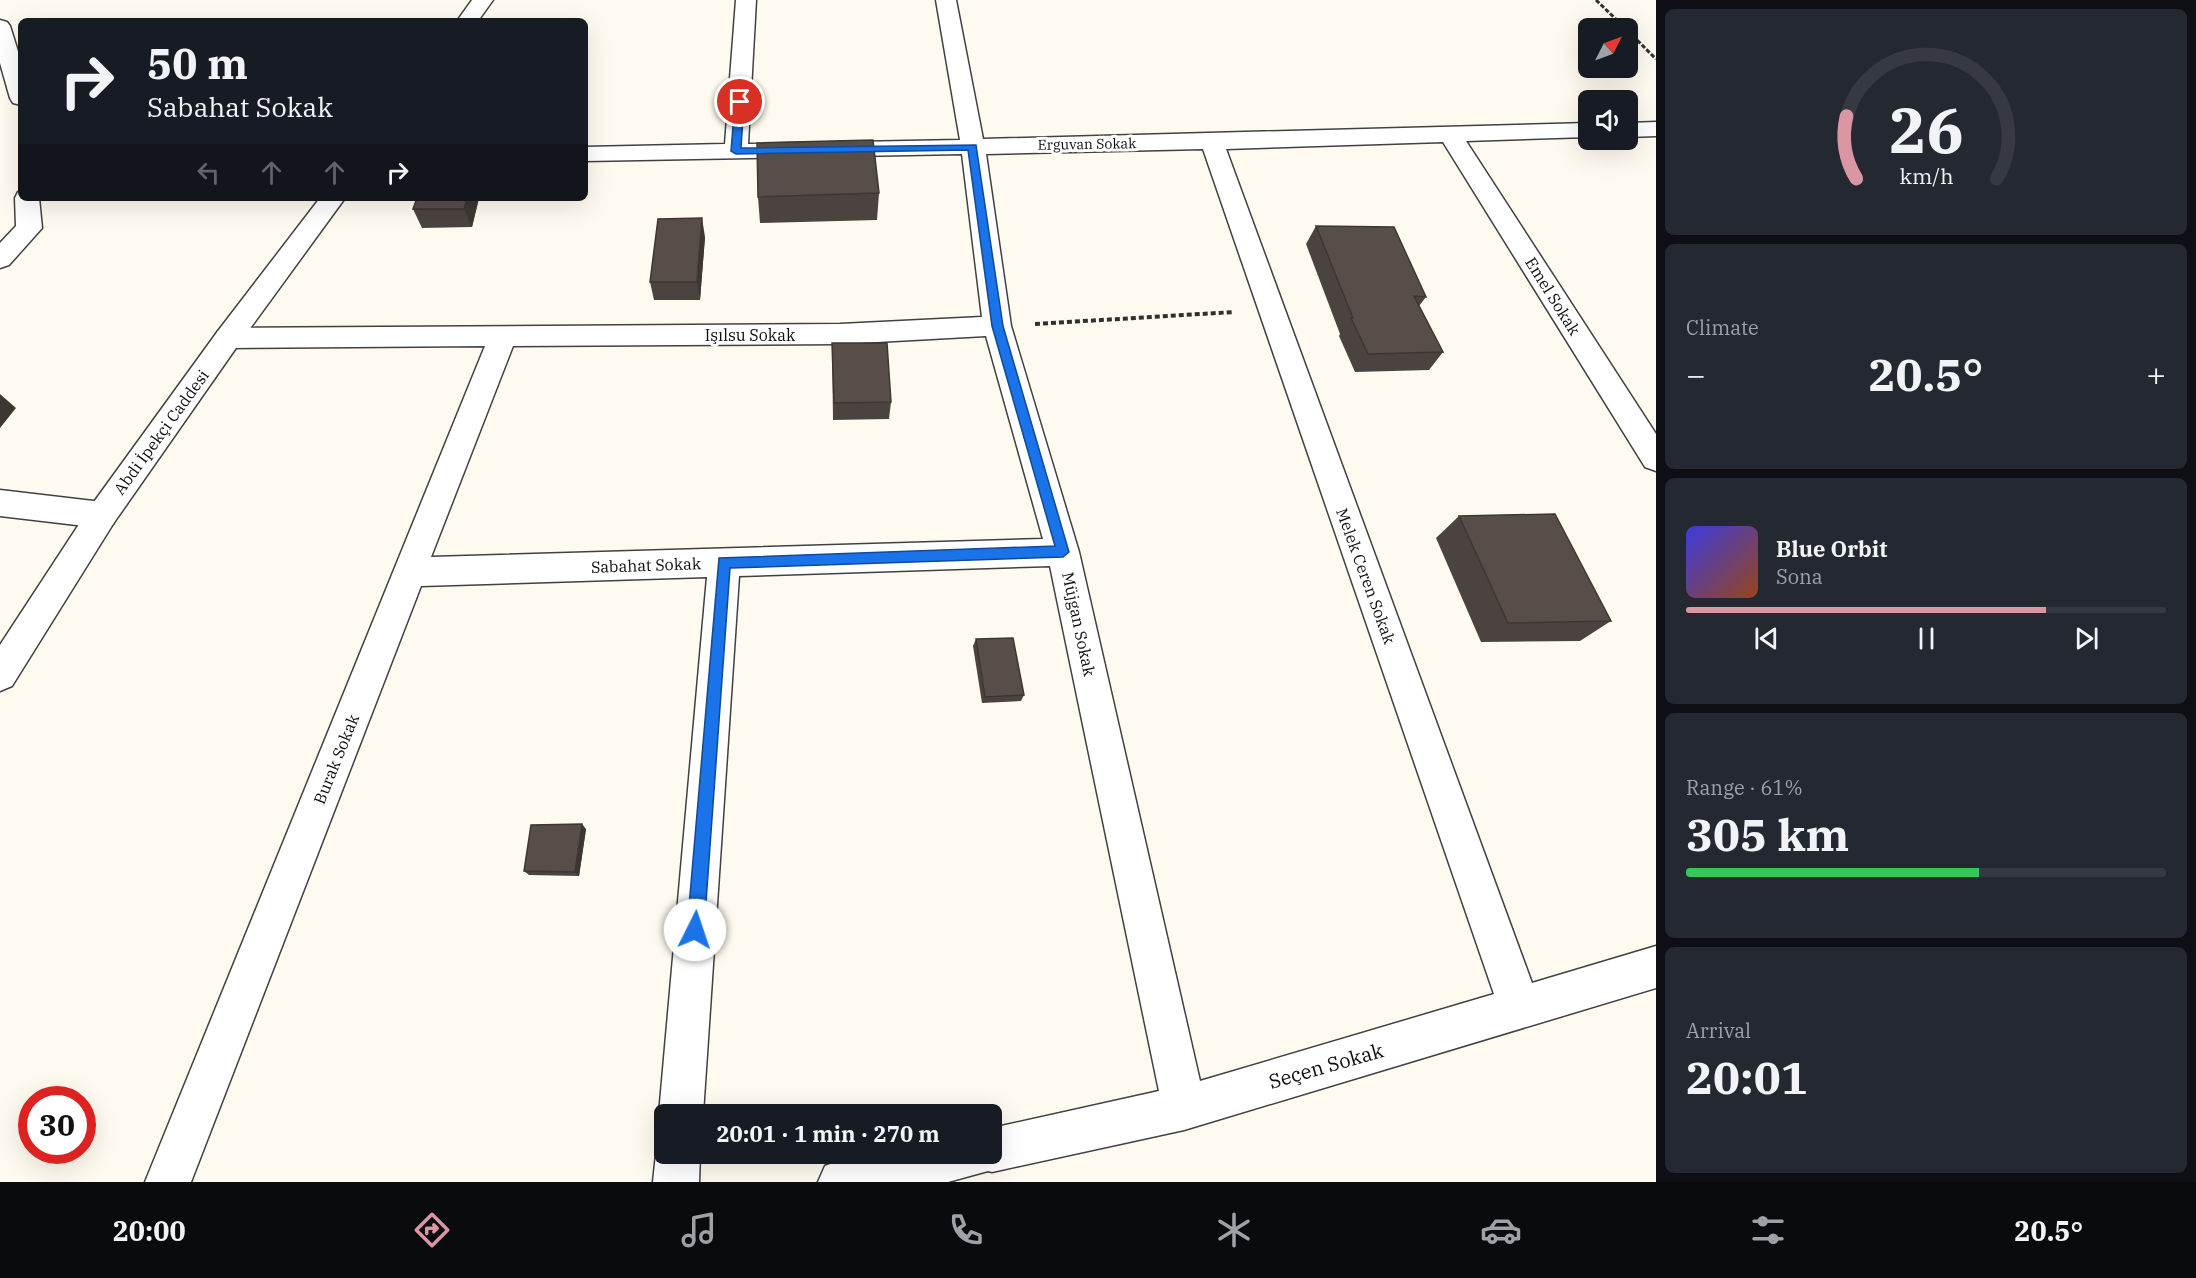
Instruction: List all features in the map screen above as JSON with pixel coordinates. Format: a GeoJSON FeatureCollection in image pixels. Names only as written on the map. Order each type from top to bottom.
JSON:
{"type":"FeatureCollection","features":[{"type":"Feature","properties":{"kind":"street"},"geometry":{"type":"LineString","coordinates":[[469,18],[483,0]]}},
{"type":"Feature","properties":{"kind":"street"},"geometry":{"type":"LineString","coordinates":[[736,151],[746,0]]}},
{"type":"Feature","properties":{"kind":"street","name":"Müjgan Sokak"},"geometry":{"type":"LineString","coordinates":[[946,0],[973,147],[997,326],[1063,552],[1184,1108]]}},
{"type":"Feature","properties":{"kind":"street"},"geometry":{"type":"LineString","coordinates":[[0,26],[18,83]]}},
{"type":"Feature","properties":{"kind":"street"},"geometry":{"type":"LineString","coordinates":[[0,98],[18,94]]}},
{"type":"Feature","properties":{"kind":"street"},"geometry":{"type":"LineString","coordinates":[[1638,130],[1656,129]]}},
{"type":"Feature","properties":{"kind":"street","name":"Erguvan Sokak"},"geometry":{"type":"LineString","coordinates":[[588,154],[1212,142],[1578,130]]}},
{"type":"Feature","properties":{"kind":"street","name":"Emel Sokak"},"geometry":{"type":"LineString","coordinates":[[1450,134],[1656,459]]}},
{"type":"Feature","properties":{"kind":"street","name":"Melek Ceren Sokak"},"geometry":{"type":"LineString","coordinates":[[1212,142],[1520,1009]]}},
{"type":"Feature","properties":{"kind":"street"},"geometry":{"type":"LineString","coordinates":[[0,259],[29,228],[27,201]]}},
{"type":"Feature","properties":{"kind":"street","name":"Abdi İpekçi Caddesi"},"geometry":{"type":"LineString","coordinates":[[0,675],[102,515],[228,338],[331,201]]}},
{"type":"Feature","properties":{"kind":"street"},"geometry":{"type":"LineString","coordinates":[[0,236],[29,228]]}},
{"type":"Feature","properties":{"kind":"street","name":"Işılsu Sokak"},"geometry":{"type":"LineString","coordinates":[[228,338],[840,334],[997,326]]}},
{"type":"Feature","properties":{"kind":"street","name":"Burak Sokak"},"geometry":{"type":"LineString","coordinates":[[168,1182],[503,336]]}},
{"type":"Feature","properties":{"kind":"street"},"geometry":{"type":"LineString","coordinates":[[0,503],[102,515]]}},
{"type":"Feature","properties":{"kind":"street","name":"Sabahat Sokak"},"geometry":{"type":"LineString","coordinates":[[410,572],[1063,552]]}},
{"type":"Feature","properties":{"kind":"street"},"geometry":{"type":"LineString","coordinates":[[682,1104],[724,562]]}},
{"type":"Feature","properties":{"kind":"street","name":"Seçen Sokak"},"geometry":{"type":"LineString","coordinates":[[1002,1148],[1184,1108],[1656,967]]}},
{"type":"Feature","properties":{"kind":"street"},"geometry":{"type":"LineString","coordinates":[[676,1182],[677,1164]]}},
{"type":"Feature","properties":{"kind":"street"},"geometry":{"type":"LineString","coordinates":[[841,1182],[926,1164]]}},
{"type":"Feature","properties":{"kind":"path"},"geometry":{"type":"LineString","coordinates":[[1596,0],[1614,18]]}},
{"type":"Feature","properties":{"kind":"path"},"geometry":{"type":"LineString","coordinates":[[1638,42],[1656,59]]}},
{"type":"Feature","properties":{"kind":"path"},"geometry":{"type":"LineString","coordinates":[[997,326],[1271,310]]}},
{"type":"Feature","properties":{"kind":"building"},"geometry":{"type":"Polygon","coordinates":[[[873,140],[879,193],[758,197],[757,143],[873,140]]]}},
{"type":"Feature","properties":{"kind":"building"},"geometry":{"type":"Polygon","coordinates":[[[416,201],[466,201],[464,209],[413,209],[416,201]]]}},
{"type":"Feature","properties":{"kind":"building"},"geometry":{"type":"Polygon","coordinates":[[[702,218],[697,282],[650,282],[658,219],[702,218]]]}},
{"type":"Feature","properties":{"kind":"building"},"geometry":{"type":"Polygon","coordinates":[[[1316,226],[1394,227],[1426,297],[1414,296],[1443,352],[1368,354],[1351,318],[1353,318],[1316,226]]]}},
{"type":"Feature","properties":{"kind":"building"},"geometry":{"type":"Polygon","coordinates":[[[832,343],[887,343],[891,402],[834,403],[832,343]]]}},
{"type":"Feature","properties":{"kind":"building"},"geometry":{"type":"Polygon","coordinates":[[[1555,514],[1611,621],[1508,623],[1459,516],[1555,514]]]}},
{"type":"Feature","properties":{"kind":"building"},"geometry":{"type":"Polygon","coordinates":[[[1013,638],[1024,695],[985,697],[976,639],[1013,638]]]}},
{"type":"Feature","properties":{"kind":"building"},"geometry":{"type":"Polygon","coordinates":[[[582,824],[575,872],[524,871],[531,825],[582,824]]]}},
{"type":"Feature","properties":{"kind":"route"},"geometry":{"type":"LineString","coordinates":[[695,930],[724,562],[1063,552],[997,326],[973,147],[736,151],[740,102]]}}]}
